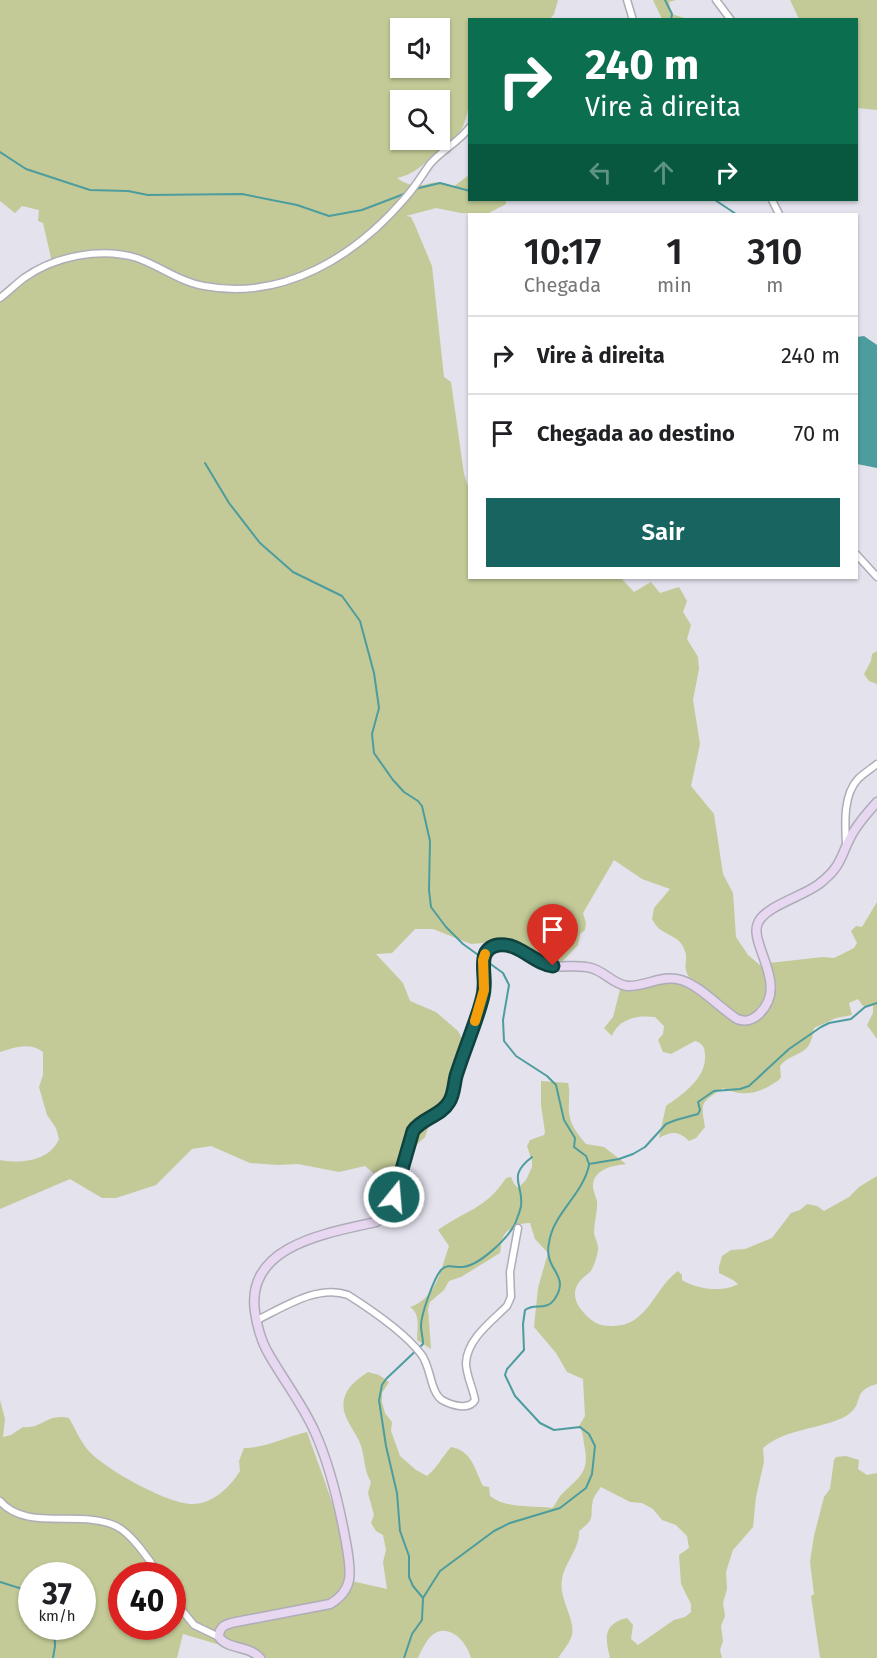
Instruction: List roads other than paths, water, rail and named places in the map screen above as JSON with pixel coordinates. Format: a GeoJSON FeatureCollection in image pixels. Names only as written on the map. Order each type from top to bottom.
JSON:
{"type":"FeatureCollection","features":[{"type":"Feature","properties":{"kind":"street"},"geometry":{"type":"LineString","coordinates":[[627,0],[632,18]]}},
{"type":"Feature","properties":{"kind":"street"},"geometry":{"type":"LineString","coordinates":[[717,0],[730,18]]}},
{"type":"Feature","properties":{"kind":"street"},"geometry":{"type":"LineString","coordinates":[[0,298],[24,278],[42,268],[57,262],[103,252],[138,259],[203,286],[237,289],[267,288],[305,276],[338,258],[386,219],[436,157],[468,129]]}},
{"type":"Feature","properties":{"kind":"street"},"geometry":{"type":"LineString","coordinates":[[858,556],[877,577]]}},
{"type":"Feature","properties":{"kind":"street"},"geometry":{"type":"LineString","coordinates":[[846,850],[844,823],[850,790],[856,781],[877,764]]}},
{"type":"Feature","properties":{"kind":"street"},"geometry":{"type":"LineString","coordinates":[[219,1637],[221,1628],[225,1624],[330,1604],[346,1591],[350,1571],[342,1514],[317,1438],[301,1406],[267,1351],[254,1303],[256,1285],[261,1273],[289,1248],[317,1236],[376,1222],[383,1218],[394,1197],[413,1131],[449,1103],[483,997],[485,953],[490,948],[499,945],[509,946],[547,966],[594,968],[615,982],[626,986],[671,978],[680,980],[690,983],[737,1019],[746,1021],[760,1013],[765,1006],[770,987],[768,970],[756,931],[758,922],[773,909],[819,885],[836,869],[853,833],[877,802]]}},
{"type":"Feature","properties":{"kind":"street"},"geometry":{"type":"LineString","coordinates":[[257,1320],[315,1294],[339,1292],[348,1295],[415,1346],[427,1362],[434,1388],[439,1397],[454,1404],[469,1406],[475,1400],[466,1364],[468,1354],[484,1328],[510,1301],[510,1272],[518,1228]]}},
{"type":"Feature","properties":{"kind":"street"},"geometry":{"type":"LineString","coordinates":[[0,1502],[19,1515],[105,1521],[118,1527],[150,1562]]}},
{"type":"Feature","properties":{"kind":"street"},"geometry":{"type":"LineString","coordinates":[[186,1615],[194,1625],[219,1637],[224,1643],[248,1649],[260,1658]]}},
{"type":"Feature","properties":{"kind":"water"},"geometry":{"type":"Polygon","coordinates":[[[864,336],[877,345],[877,468],[858,464],[858,337],[864,336]]]}},
{"type":"Feature","properties":{"kind":"waterway"},"geometry":{"type":"LineString","coordinates":[[665,0],[672,14],[671,18]]}},
{"type":"Feature","properties":{"kind":"waterway"},"geometry":{"type":"LineString","coordinates":[[0,152],[26,169],[90,190],[128,191],[148,195],[242,194],[297,205],[329,216],[362,210],[404,194]]}},
{"type":"Feature","properties":{"kind":"waterway"},"geometry":{"type":"LineString","coordinates":[[415,189],[440,183],[468,190]]}},
{"type":"Feature","properties":{"kind":"waterway"},"geometry":{"type":"LineString","coordinates":[[716,201],[734,213]]}},
{"type":"Feature","properties":{"kind":"waterway"},"geometry":{"type":"LineString","coordinates":[[205,463],[229,503],[260,543],[293,572],[342,596],[360,621],[374,673],[379,708],[372,734],[374,753],[393,780],[422,806],[430,841],[431,907],[446,927],[463,944],[481,957]]}},
{"type":"Feature","properties":{"kind":"waterway"},"geometry":{"type":"LineString","coordinates":[[485,960],[503,973],[509,985],[503,1020],[504,1041],[516,1056],[547,1076],[556,1085],[564,1120],[575,1138],[574,1147],[586,1156],[589,1164]]}},
{"type":"Feature","properties":{"kind":"waterway"},"geometry":{"type":"LineString","coordinates":[[589,1164],[633,1154],[645,1147],[666,1124],[698,1114],[700,1110],[698,1102],[714,1091],[749,1086],[789,1049],[821,1027],[829,1023],[851,1019],[865,1007],[877,1003]]}},
{"type":"Feature","properties":{"kind":"waterway"},"geometry":{"type":"LineString","coordinates":[[423,1598],[409,1577],[409,1556],[400,1531],[397,1493],[386,1446],[379,1400],[382,1385],[423,1344],[421,1326],[423,1313],[441,1270],[449,1266],[463,1267],[477,1262],[500,1244],[515,1224],[521,1206],[518,1175],[524,1164],[532,1157]]}},
{"type":"Feature","properties":{"kind":"waterway"},"geometry":{"type":"LineString","coordinates":[[404,1658],[412,1634],[422,1620],[423,1598],[440,1571],[494,1531],[510,1523],[560,1508],[586,1488],[592,1474],[595,1446],[589,1434],[580,1427],[554,1430],[540,1423],[515,1396],[505,1375],[507,1369],[524,1350],[525,1310],[551,1303],[558,1293],[560,1281],[550,1262],[549,1243],[556,1222],[581,1186],[589,1165]]}},
{"type":"Feature","properties":{"kind":"waterway"},"geometry":{"type":"LineString","coordinates":[[0,1582],[18,1588]]}},
{"type":"Feature","properties":{"kind":"waterway"},"geometry":{"type":"LineString","coordinates":[[53,1658],[55,1640]]}}]}
